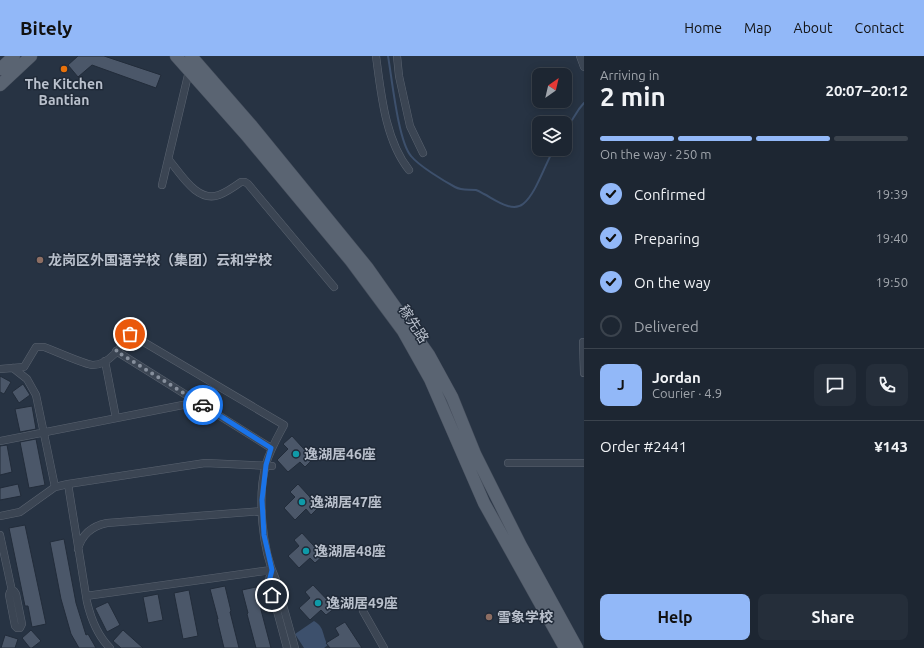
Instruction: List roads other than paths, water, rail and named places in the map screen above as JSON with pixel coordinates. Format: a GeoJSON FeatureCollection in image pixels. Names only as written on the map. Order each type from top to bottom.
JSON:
{"type":"FeatureCollection","features":[{"type":"Feature","properties":{"kind":"main road"},"geometry":{"type":"LineString","coordinates":[[0,70],[14,56]]}},
{"type":"Feature","properties":{"kind":"main road"},"geometry":{"type":"LineString","coordinates":[[0,84],[31,56]]}},
{"type":"Feature","properties":{"kind":"main road","name":"稼先路"},"geometry":{"type":"LineString","coordinates":[[176,56],[247,136],[351,262],[403,331],[430,379],[484,503],[567,644]]}},
{"type":"Feature","properties":{"kind":"main road","name":"稼先路"},"geometry":{"type":"LineString","coordinates":[[191,56],[252,126],[367,267],[429,355],[452,397],[475,454],[520,544],[567,644]]}},
{"type":"Feature","properties":{"kind":"main road"},"geometry":{"type":"LineString","coordinates":[[567,644],[583,648]]}},
{"type":"Feature","properties":{"kind":"street"},"geometry":{"type":"LineString","coordinates":[[376,56],[382,100],[392,139],[401,160],[409,170]]}},
{"type":"Feature","properties":{"kind":"street"},"geometry":{"type":"LineString","coordinates":[[397,56],[399,76],[410,126],[423,153]]}},
{"type":"Feature","properties":{"kind":"street"},"geometry":{"type":"LineString","coordinates":[[580,56],[584,67]]}},
{"type":"Feature","properties":{"kind":"street"},"geometry":{"type":"LineString","coordinates":[[162,185],[189,71]]}},
{"type":"Feature","properties":{"kind":"street"},"geometry":{"type":"LineString","coordinates":[[169,160],[195,191],[205,195],[218,195],[241,182],[245,182],[334,287]]}},
{"type":"Feature","properties":{"kind":"street"},"geometry":{"type":"LineString","coordinates":[[0,369],[24,367],[36,347],[44,347],[92,365],[101,364],[122,346],[130,334],[284,425],[271,448],[269,466],[263,488],[262,512],[264,535],[272,570],[295,648]]}},
{"type":"Feature","properties":{"kind":"street"},"geometry":{"type":"LineString","coordinates":[[584,342],[584,373]]}},
{"type":"Feature","properties":{"kind":"street"},"geometry":{"type":"LineString","coordinates":[[116,351],[271,448]]}},
{"type":"Feature","properties":{"kind":"street"},"geometry":{"type":"LineString","coordinates":[[105,361],[116,418]]}},
{"type":"Feature","properties":{"kind":"street"},"geometry":{"type":"LineString","coordinates":[[13,368],[27,379],[34,389],[55,487]]}},
{"type":"Feature","properties":{"kind":"street"},"geometry":{"type":"LineString","coordinates":[[0,441],[198,402]]}},
{"type":"Feature","properties":{"kind":"street"},"geometry":{"type":"LineString","coordinates":[[0,516],[20,512],[55,487],[68,484],[205,463],[269,466]]}},
{"type":"Feature","properties":{"kind":"street"},"geometry":{"type":"LineString","coordinates":[[508,463],[584,463]]}},
{"type":"Feature","properties":{"kind":"street"},"geometry":{"type":"LineString","coordinates":[[68,484],[86,596],[91,617],[97,632],[110,648]]}},
{"type":"Feature","properties":{"kind":"street"},"geometry":{"type":"LineString","coordinates":[[78,549],[88,531],[100,524],[262,512]]}},
{"type":"Feature","properties":{"kind":"street"},"geometry":{"type":"LineString","coordinates":[[0,535],[12,591]]}},
{"type":"Feature","properties":{"kind":"street"},"geometry":{"type":"LineString","coordinates":[[86,596],[272,570]]}},
{"type":"Feature","properties":{"kind":"street"},"geometry":{"type":"LineString","coordinates":[[272,570],[269,582],[287,648]]}},
{"type":"Feature","properties":{"kind":"street"},"geometry":{"type":"LineString","coordinates":[[363,611],[384,648]]}},
{"type":"Feature","properties":{"kind":"water"},"geometry":{"type":"Polygon","coordinates":[[[314,621],[318,623],[322,629],[328,645],[324,648],[304,648],[295,634],[314,621]]]}},
{"type":"Feature","properties":{"kind":"waterway"},"geometry":{"type":"LineString","coordinates":[[388,56],[399,124],[406,148],[415,160],[432,173],[460,189],[477,190],[498,202],[514,207],[523,204],[528,199],[551,156]]}},
{"type":"Feature","properties":{"kind":"waterway"},"geometry":{"type":"LineString","coordinates":[[572,120],[584,103]]}},
{"type":"Feature","properties":{"kind":"place","name":"The Kitchen Bantian"},"geometry":{"type":"Point","coordinates":[64,69]}},
{"type":"Feature","properties":{"kind":"place","name":"龙岗区外国语学校（集团）云和学校"},"geometry":{"type":"Point","coordinates":[40,260]}},
{"type":"Feature","properties":{"kind":"place","name":"逸湖居46座"},"geometry":{"type":"Point","coordinates":[296,454]}},
{"type":"Feature","properties":{"kind":"place","name":"逸湖居47座"},"geometry":{"type":"Point","coordinates":[302,502]}},
{"type":"Feature","properties":{"kind":"place","name":"逸湖居48座"},"geometry":{"type":"Point","coordinates":[306,551]}},
{"type":"Feature","properties":{"kind":"place","name":"逸湖居49座"},"geometry":{"type":"Point","coordinates":[318,603]}},
{"type":"Feature","properties":{"kind":"place","name":"雪象学校"},"geometry":{"type":"Point","coordinates":[489,617]}}]}
